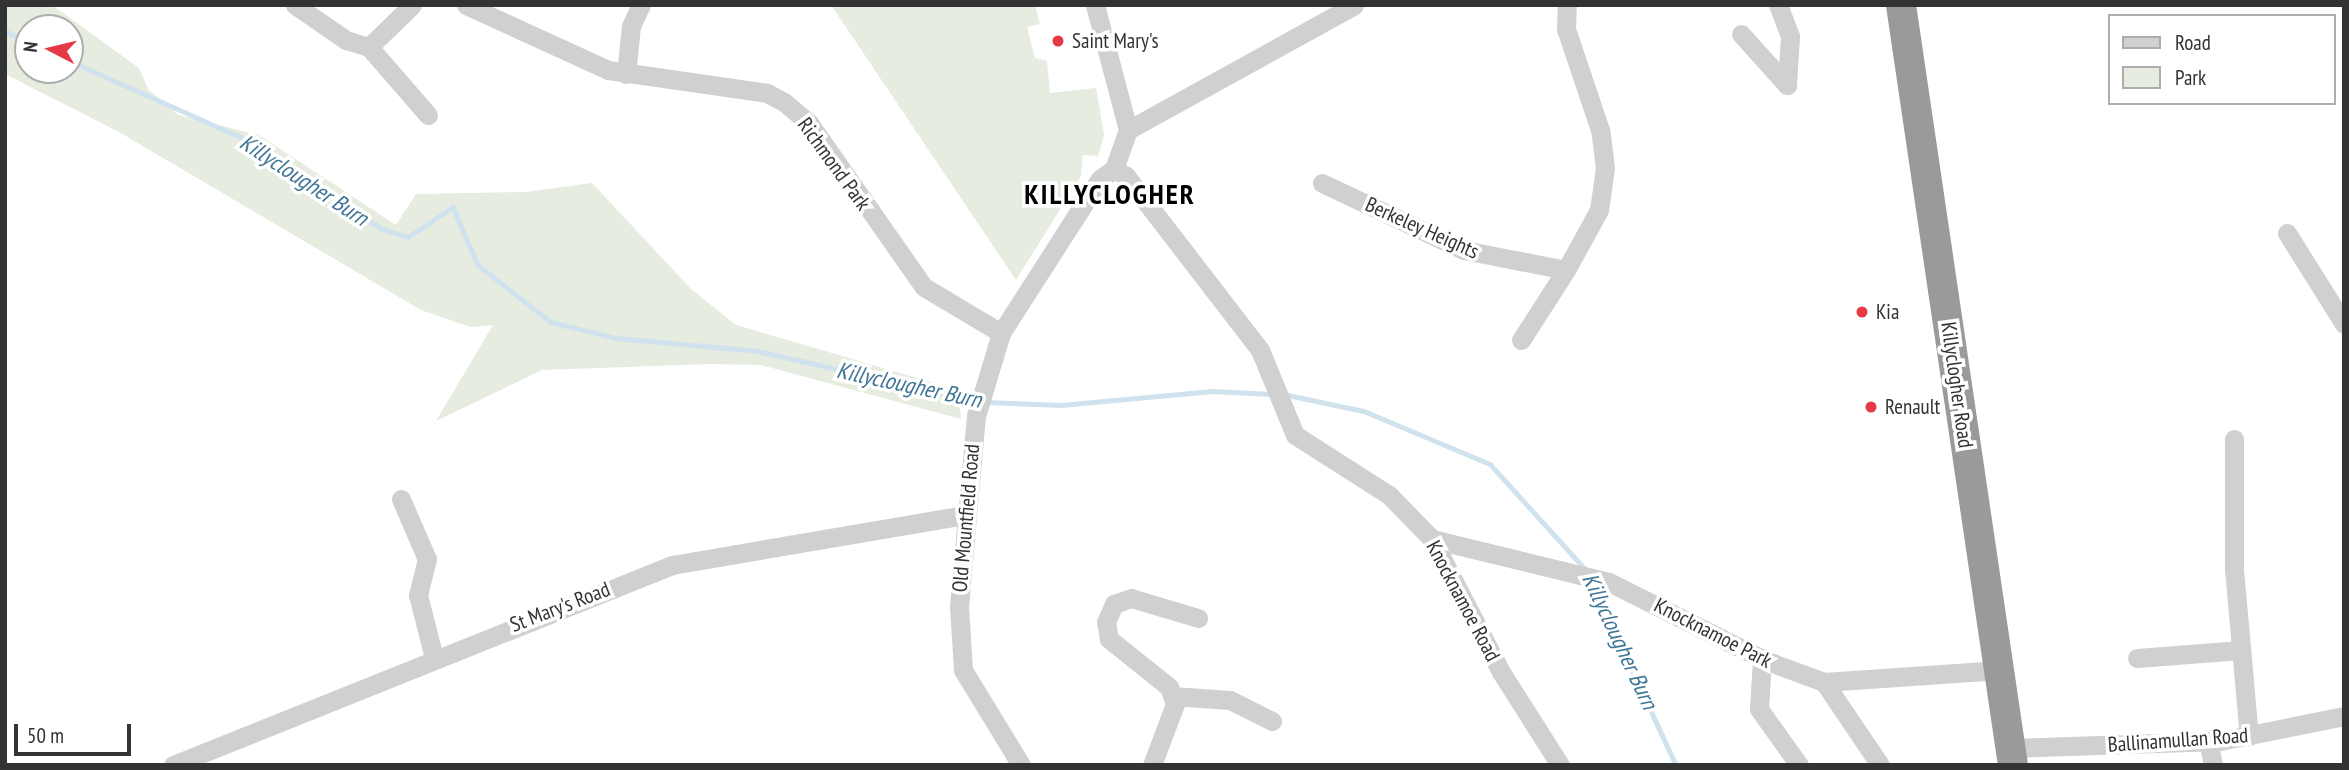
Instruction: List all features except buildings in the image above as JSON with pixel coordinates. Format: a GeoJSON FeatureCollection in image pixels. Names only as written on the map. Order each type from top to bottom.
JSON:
{"type":"FeatureCollection","features":[{"type":"Feature","properties":{"kind":"highway","name":"Killyclogher Road"},"geometry":{"type":"LineString","coordinates":[[1901,5],[2011,756]]}},
{"type":"Feature","properties":{"kind":"street"},"geometry":{"type":"LineString","coordinates":[[295,5],[346,40],[369,47],[428,115]]}},
{"type":"Feature","properties":{"kind":"street"},"geometry":{"type":"LineString","coordinates":[[369,47],[412,5]]}},
{"type":"Feature","properties":{"kind":"street","name":"Richmond Park"},"geometry":{"type":"LineString","coordinates":[[466,5],[586,62],[626,74],[767,93],[784,102],[809,123],[923,287],[1001,333]]}},
{"type":"Feature","properties":{"kind":"street"},"geometry":{"type":"LineString","coordinates":[[626,74],[631,26],[641,5]]}},
{"type":"Feature","properties":{"kind":"street"},"geometry":{"type":"LineString","coordinates":[[1095,5],[1128,130],[1114,170]]}},
{"type":"Feature","properties":{"kind":"street"},"geometry":{"type":"LineString","coordinates":[[1128,130],[1354,5]]}},
{"type":"Feature","properties":{"kind":"street"},"geometry":{"type":"LineString","coordinates":[[1521,340],[1566,270],[1599,211],[1605,169],[1600,130],[1566,29],[1567,5]]}},
{"type":"Feature","properties":{"kind":"street"},"geometry":{"type":"LineString","coordinates":[[1741,34],[1787,85],[1790,36],[1778,5]]}},
{"type":"Feature","properties":{"kind":"street","name":"Old Mountfield Road"},"geometry":{"type":"LineString","coordinates":[[1021,765],[963,670],[959,606],[980,390],[1001,333],[1100,179],[1114,170]]}},
{"type":"Feature","properties":{"kind":"street","name":"Knocknamoe Road"},"geometry":{"type":"LineString","coordinates":[[1114,170],[1126,176],[1260,350],[1276,380],[1280,402],[1295,435],[1389,495],[1432,539],[1501,672],[1560,765]]}},
{"type":"Feature","properties":{"kind":"street","name":"Berkeley Heights"},"geometry":{"type":"LineString","coordinates":[[1322,183],[1464,250],[1566,270]]}},
{"type":"Feature","properties":{"kind":"street"},"geometry":{"type":"LineString","coordinates":[[2287,233],[2344,324]]}},
{"type":"Feature","properties":{"kind":"street"},"geometry":{"type":"LineString","coordinates":[[2234,439],[2241,650],[2249,736]]}},
{"type":"Feature","properties":{"kind":"street"},"geometry":{"type":"LineString","coordinates":[[401,499],[427,559],[418,596],[433,658]]}},
{"type":"Feature","properties":{"kind":"street","name":"St Mary's Road"},"geometry":{"type":"LineString","coordinates":[[173,765],[433,658],[672,565],[966,515]]}},
{"type":"Feature","properties":{"kind":"street","name":"Knocknamoe Park"},"geometry":{"type":"LineString","coordinates":[[1432,539],[1601,580],[1762,659],[1824,682],[2000,670]]}},
{"type":"Feature","properties":{"kind":"street"},"geometry":{"type":"LineString","coordinates":[[1198,618],[1131,598],[1114,604],[1106,622],[1109,639],[1172,696],[1230,700],[1272,721]]}},
{"type":"Feature","properties":{"kind":"street"},"geometry":{"type":"LineString","coordinates":[[2137,659],[2241,650]]}},
{"type":"Feature","properties":{"kind":"street"},"geometry":{"type":"LineString","coordinates":[[1762,659],[1759,709],[1798,765]]}},
{"type":"Feature","properties":{"kind":"street"},"geometry":{"type":"LineString","coordinates":[[1824,682],[1880,765]]}},
{"type":"Feature","properties":{"kind":"street"},"geometry":{"type":"LineString","coordinates":[[1152,765],[1170,730],[1172,696]]}},
{"type":"Feature","properties":{"kind":"street","name":"Ballinamullan Road"},"geometry":{"type":"LineString","coordinates":[[2011,756],[2208,741],[2249,736],[2344,716]]}},
{"type":"Feature","properties":{"kind":"street"},"geometry":{"type":"LineString","coordinates":[[2208,741],[2213,765]]}},
{"type":"Feature","properties":{"kind":"green space"},"geometry":{"type":"Polygon","coordinates":[[[5,5],[52,5],[64,14],[14,14],[14,79],[5,74],[5,5]]]}},
{"type":"Feature","properties":{"kind":"green space"},"geometry":{"type":"Polygon","coordinates":[[[831,5],[1035,5],[1040,24],[1027,27],[1035,58],[1047,61],[1050,93],[1096,88],[1104,135],[1098,156],[1083,155],[1081,176],[1016,280],[831,5]]]}},
{"type":"Feature","properties":{"kind":"green space"},"geometry":{"type":"Polygon","coordinates":[[[84,28],[139,68],[148,89],[178,115],[259,135],[396,225],[416,194],[526,192],[592,183],[691,289],[736,325],[958,390],[961,419],[761,365],[711,364],[542,370],[436,421],[493,325],[470,327],[421,310],[119,132],[25,84],[84,84],[84,28]]]}},
{"type":"Feature","properties":{"kind":"waterway","name":"Killyclougher Burn"},"geometry":{"type":"LineString","coordinates":[[5,31],[14,35]]}},
{"type":"Feature","properties":{"kind":"waterway","name":"Killyclougher Burn"},"geometry":{"type":"LineString","coordinates":[[84,67],[254,143],[382,229],[408,237],[453,207],[478,265],[551,322],[616,338],[758,351],[974,400]]}},
{"type":"Feature","properties":{"kind":"waterway","name":"Killyclougher Burn"},"geometry":{"type":"LineString","coordinates":[[986,402],[1061,405],[1212,391],[1271,394]]}},
{"type":"Feature","properties":{"kind":"waterway","name":"Killyclougher Burn"},"geometry":{"type":"LineString","coordinates":[[1283,394],[1364,411],[1490,464],[1587,571]]}},
{"type":"Feature","properties":{"kind":"waterway","name":"Killyclougher Burn"},"geometry":{"type":"LineString","coordinates":[[1592,583],[1676,765]]}},
{"type":"Feature","properties":{"kind":"place","name":"Saint Mary's"},"geometry":{"type":"Point","coordinates":[1058,41]}},
{"type":"Feature","properties":{"kind":"place","name":"Kia"},"geometry":{"type":"Point","coordinates":[1862,312]}},
{"type":"Feature","properties":{"kind":"place","name":"Renault"},"geometry":{"type":"Point","coordinates":[1871,407]}},
{"type":"Feature","properties":{"kind":"district","name":"KILLYCLOGHER"},"geometry":{"type":"Point","coordinates":[1110,194]}}]}
